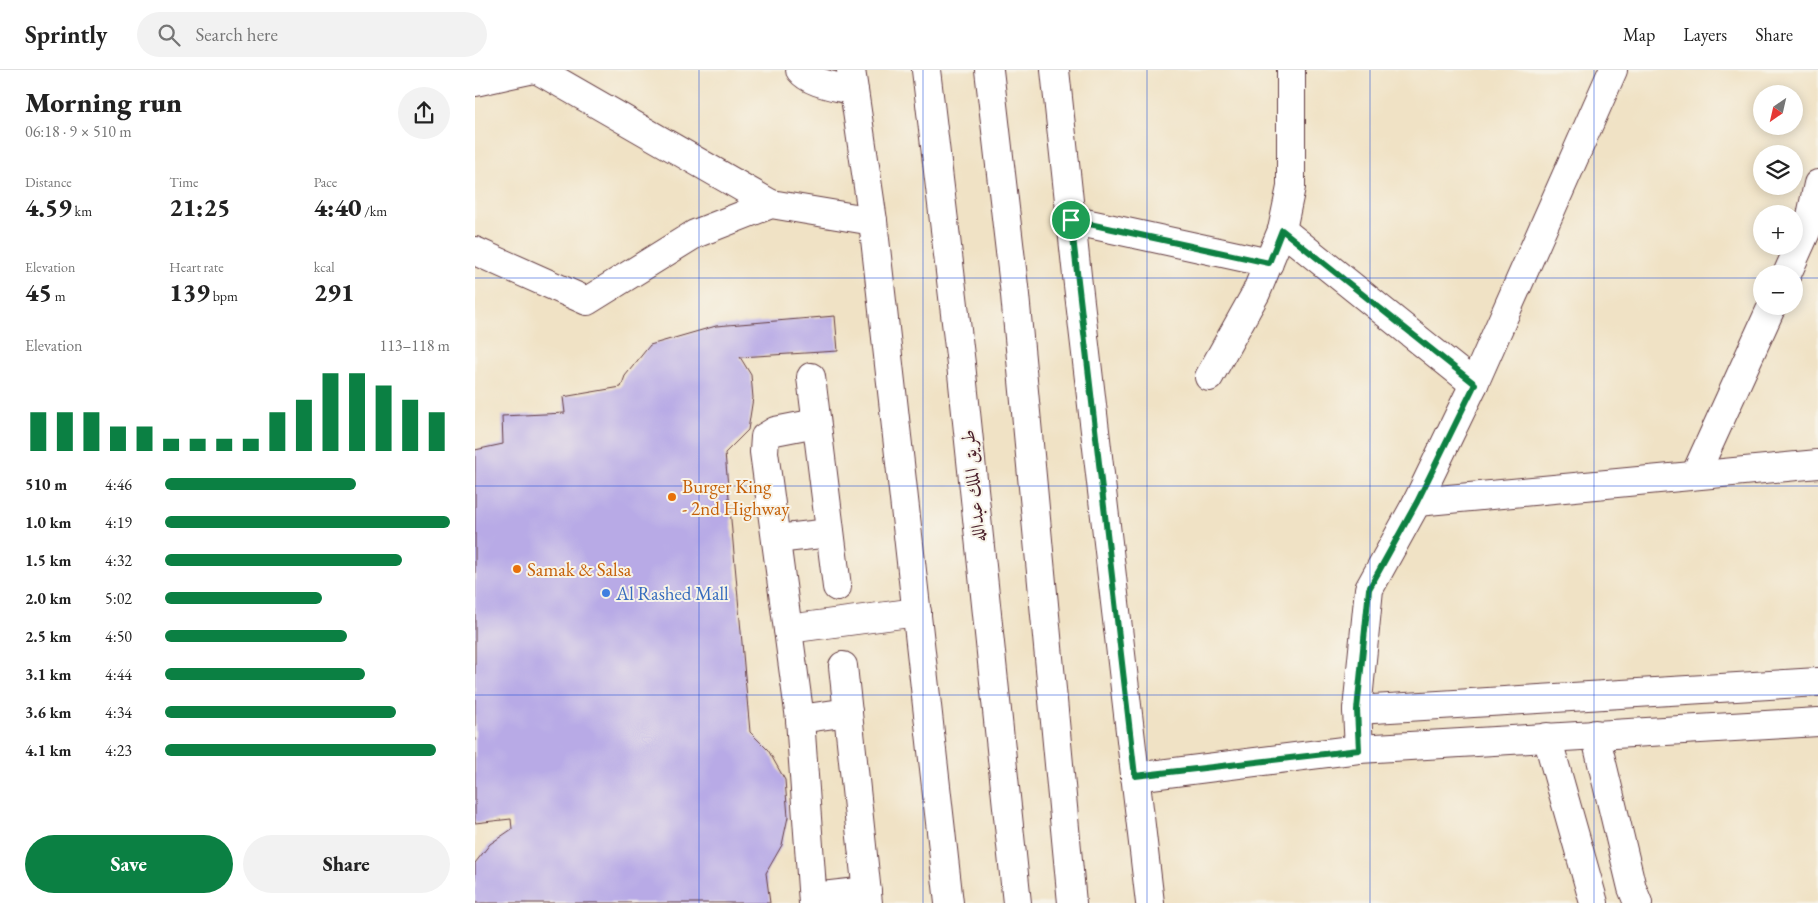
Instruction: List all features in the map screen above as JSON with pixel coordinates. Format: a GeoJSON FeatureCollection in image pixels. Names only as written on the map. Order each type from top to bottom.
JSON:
{"type":"FeatureCollection","features":[{"type":"Feature","properties":{"kind":"main road"},"geometry":{"type":"LineString","coordinates":[[475,82],[529,70]]}},
{"type":"Feature","properties":{"kind":"main road"},"geometry":{"type":"LineString","coordinates":[[538,70],[771,204],[873,221]]}},
{"type":"Feature","properties":{"kind":"main road"},"geometry":{"type":"LineString","coordinates":[[799,70],[805,76],[813,79],[852,80],[873,221],[949,903]]}},
{"type":"Feature","properties":{"kind":"main road"},"geometry":{"type":"LineString","coordinates":[[907,70],[961,364]]}},
{"type":"Feature","properties":{"kind":"main road","name":"طريق الملك عبدالله"},"geometry":{"type":"LineString","coordinates":[[926,70],[961,364],[1017,903]]}},
{"type":"Feature","properties":{"kind":"main road"},"geometry":{"type":"LineString","coordinates":[[989,70],[1016,305],[1072,903]]}},
{"type":"Feature","properties":{"kind":"main road"},"geometry":{"type":"LineString","coordinates":[[1055,70],[1150,903]]}},
{"type":"Feature","properties":{"kind":"main road"},"geometry":{"type":"LineString","coordinates":[[1209,377],[1256,293],[1282,230],[1291,187],[1291,70]]}},
{"type":"Feature","properties":{"kind":"main road"},"geometry":{"type":"LineString","coordinates":[[1359,750],[1357,710],[1369,589],[1417,502],[1475,384],[1613,70]]}},
{"type":"Feature","properties":{"kind":"main road"},"geometry":{"type":"LineString","coordinates":[[1792,265],[1814,225],[1818,184]]}},
{"type":"Feature","properties":{"kind":"main road"},"geometry":{"type":"LineString","coordinates":[[475,251],[587,301],[695,234],[771,204]]}},
{"type":"Feature","properties":{"kind":"main road"},"geometry":{"type":"LineString","coordinates":[[1071,220],[1269,263]]}},
{"type":"Feature","properties":{"kind":"main road"},"geometry":{"type":"LineString","coordinates":[[1282,230],[1475,384]]}},
{"type":"Feature","properties":{"kind":"main road"},"geometry":{"type":"LineString","coordinates":[[1695,475],[1768,315]]}},
{"type":"Feature","properties":{"kind":"main road"},"geometry":{"type":"LineString","coordinates":[[811,377],[837,586]]}},
{"type":"Feature","properties":{"kind":"main road"},"geometry":{"type":"LineString","coordinates":[[816,423],[775,431],[765,437],[764,452],[800,718],[813,900],[868,897],[843,666]]}},
{"type":"Feature","properties":{"kind":"main road"},"geometry":{"type":"LineString","coordinates":[[1417,502],[1818,464]]}},
{"type":"Feature","properties":{"kind":"main road"},"geometry":{"type":"LineString","coordinates":[[776,539],[830,533]]}},
{"type":"Feature","properties":{"kind":"main road"},"geometry":{"type":"LineString","coordinates":[[788,629],[917,612]]}},
{"type":"Feature","properties":{"kind":"main road"},"geometry":{"type":"LineString","coordinates":[[1357,710],[1818,682]]}},
{"type":"Feature","properties":{"kind":"main road"},"geometry":{"type":"LineString","coordinates":[[800,718],[849,712]]}},
{"type":"Feature","properties":{"kind":"main road"},"geometry":{"type":"LineString","coordinates":[[1135,776],[1359,750],[1595,734],[1818,722]]}},
{"type":"Feature","properties":{"kind":"main road"},"geometry":{"type":"LineString","coordinates":[[1595,734],[1632,888],[1638,903]]}},
{"type":"Feature","properties":{"kind":"main road"},"geometry":{"type":"LineString","coordinates":[[1547,737],[1594,903]]}},
{"type":"Feature","properties":{"kind":"building","name":"Al Rashed Mall"},"geometry":{"type":"Polygon","coordinates":[[[835,316],[838,351],[740,357],[751,375],[753,398],[748,430],[725,453],[750,732],[768,750],[785,780],[788,817],[782,845],[766,873],[770,903],[475,903],[475,863],[490,844],[512,829],[511,819],[475,823],[475,450],[503,444],[502,416],[565,413],[563,397],[621,387],[625,376],[650,345],[716,326],[835,316]]]}},
{"type":"Feature","properties":{"kind":"place","name":"Burger King - 2nd Highway"},"geometry":{"type":"Point","coordinates":[672,497]}},
{"type":"Feature","properties":{"kind":"place","name":"Samak & Salsa"},"geometry":{"type":"Point","coordinates":[517,569]}},
{"type":"Feature","properties":{"kind":"place","name":"Al Rashed Mall"},"geometry":{"type":"Point","coordinates":[606,593]}},
{"type":"Feature","properties":{"kind":"route"},"geometry":{"type":"LineString","coordinates":[[1071,220],[1269,263],[1282,230],[1475,384],[1417,502],[1369,589],[1357,710],[1359,750],[1135,776],[1071,220]]}}]}
